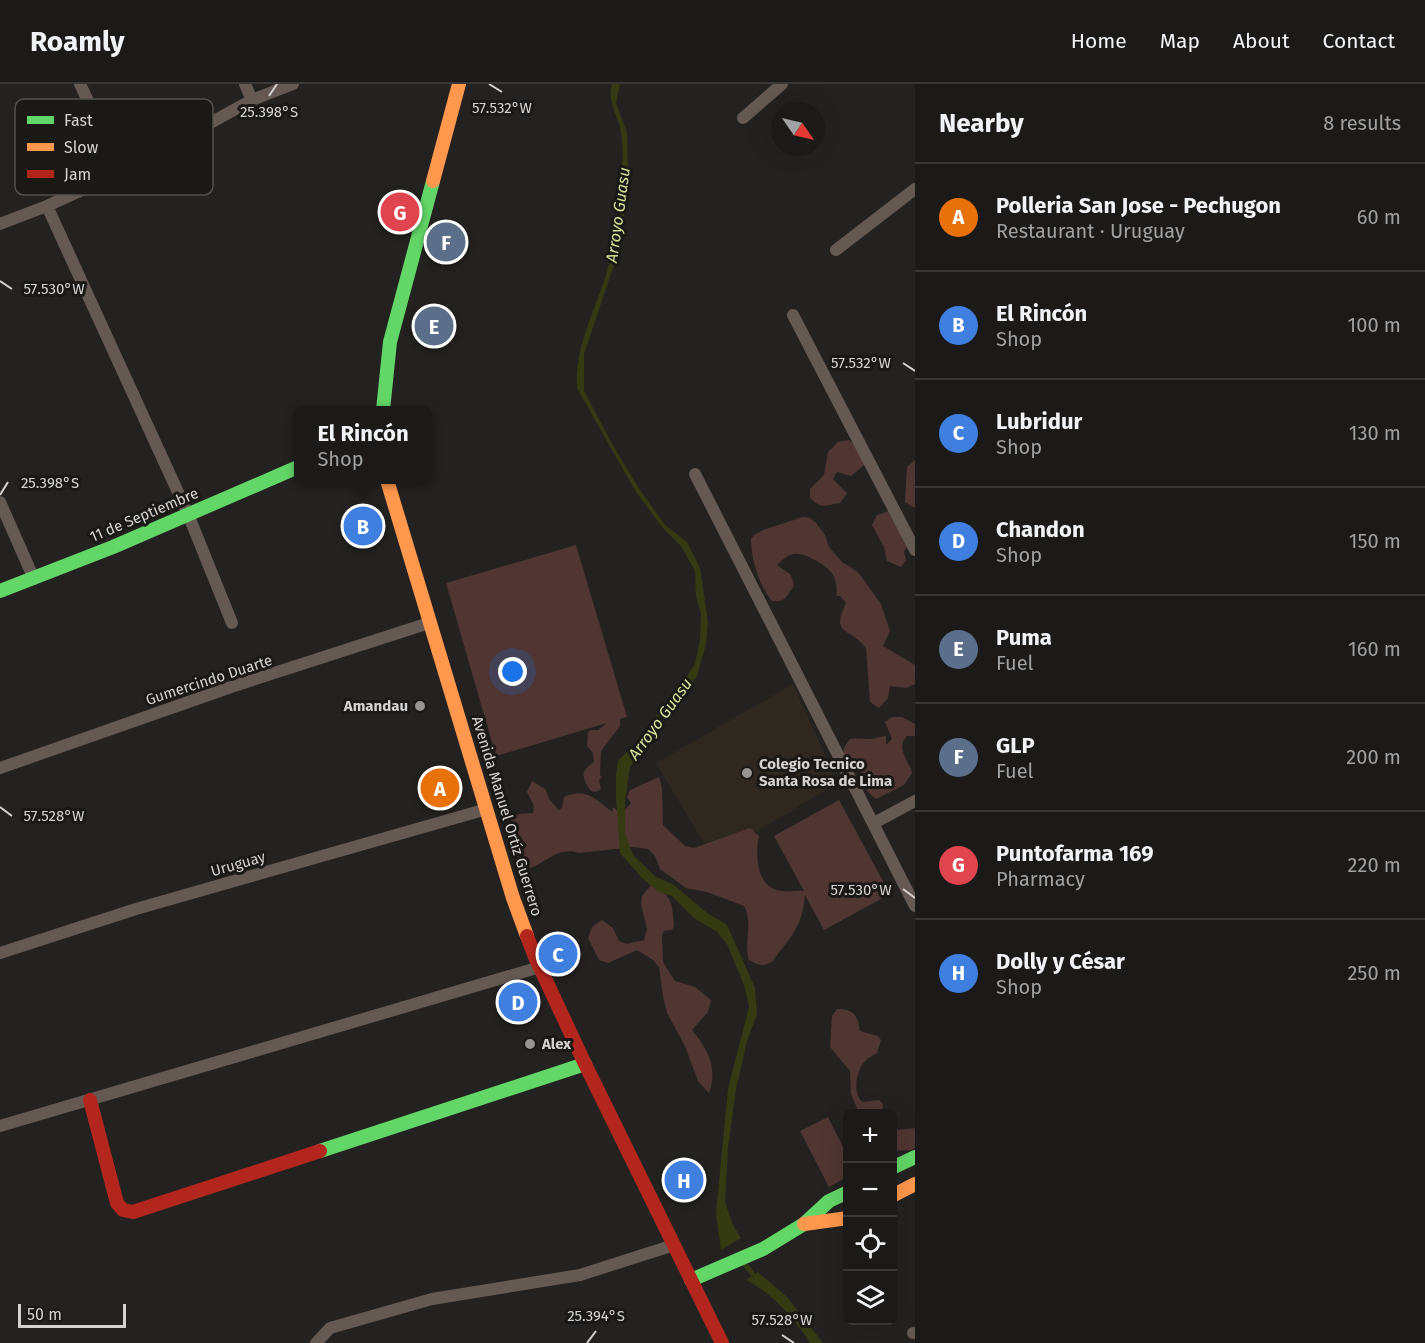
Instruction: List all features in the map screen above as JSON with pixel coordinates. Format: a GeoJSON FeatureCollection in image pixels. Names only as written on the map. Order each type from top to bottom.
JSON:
{"type":"FeatureCollection","features":[{"type":"Feature","properties":{"kind":"main road"},"geometry":{"type":"LineString","coordinates":[[384,406],[390,342],[459,84]]}},
{"type":"Feature","properties":{"kind":"main road","name":"11 de Septiembre"},"geometry":{"type":"LineString","coordinates":[[0,591],[34,579],[294,468]]}},
{"type":"Feature","properties":{"kind":"main road","name":"Avenida Manuel Ortíz Guerrero"},"geometry":{"type":"LineString","coordinates":[[388,484],[513,897],[540,967],[722,1343]]}},
{"type":"Feature","properties":{"kind":"main road"},"geometry":{"type":"LineString","coordinates":[[90,1100],[117,1203],[123,1210],[133,1212],[585,1064]]}},
{"type":"Feature","properties":{"kind":"main road"},"geometry":{"type":"LineString","coordinates":[[897,1166],[915,1157]]}},
{"type":"Feature","properties":{"kind":"main road"},"geometry":{"type":"LineString","coordinates":[[897,1194],[915,1185]]}},
{"type":"Feature","properties":{"kind":"main road"},"geometry":{"type":"LineString","coordinates":[[691,1280],[763,1249],[804,1224],[829,1201],[843,1194]]}},
{"type":"Feature","properties":{"kind":"main road"},"geometry":{"type":"LineString","coordinates":[[804,1224],[843,1219]]}},
{"type":"Feature","properties":{"kind":"street"},"geometry":{"type":"LineString","coordinates":[[80,84],[87,99]]}},
{"type":"Feature","properties":{"kind":"street"},"geometry":{"type":"LineString","coordinates":[[245,84],[252,100]]}},
{"type":"Feature","properties":{"kind":"street"},"geometry":{"type":"LineString","coordinates":[[213,121],[252,100],[293,84]]}},
{"type":"Feature","properties":{"kind":"street"},"geometry":{"type":"LineString","coordinates":[[743,118],[782,84]]}},
{"type":"Feature","properties":{"kind":"street"},"geometry":{"type":"LineString","coordinates":[[836,250],[915,189]]}},
{"type":"Feature","properties":{"kind":"street"},"geometry":{"type":"LineString","coordinates":[[0,224],[71,195]]}},
{"type":"Feature","properties":{"kind":"street"},"geometry":{"type":"LineString","coordinates":[[47,206],[188,514],[232,623]]}},
{"type":"Feature","properties":{"kind":"street"},"geometry":{"type":"LineString","coordinates":[[792,315],[915,550]]}},
{"type":"Feature","properties":{"kind":"street"},"geometry":{"type":"LineString","coordinates":[[695,474],[915,906]]}},
{"type":"Feature","properties":{"kind":"street"},"geometry":{"type":"LineString","coordinates":[[0,502],[34,579]]}},
{"type":"Feature","properties":{"kind":"street","name":"Gumercindo Duarte"},"geometry":{"type":"LineString","coordinates":[[0,768],[234,686],[429,623]]}},
{"type":"Feature","properties":{"kind":"street"},"geometry":{"type":"LineString","coordinates":[[874,823],[915,801]]}},
{"type":"Feature","properties":{"kind":"street","name":"Uruguay"},"geometry":{"type":"LineString","coordinates":[[0,953],[135,909],[487,809]]}},
{"type":"Feature","properties":{"kind":"street"},"geometry":{"type":"LineString","coordinates":[[0,1126],[540,967]]}},
{"type":"Feature","properties":{"kind":"street"},"geometry":{"type":"LineString","coordinates":[[316,1343],[330,1328],[432,1299],[580,1275],[674,1245]]}},
{"type":"Feature","properties":{"kind":"shaded area"},"geometry":{"type":"Polygon","coordinates":[[[849,440],[859,451],[864,465],[851,476],[837,472],[833,479],[847,493],[840,503],[824,506],[818,504],[810,498],[810,489],[824,475],[828,452],[838,442],[849,440]]]}},
{"type":"Feature","properties":{"kind":"shaded area"},"geometry":{"type":"Polygon","coordinates":[[[915,460],[915,508],[905,502],[907,467],[915,460]]]}},
{"type":"Feature","properties":{"kind":"shaded area"},"geometry":{"type":"Polygon","coordinates":[[[892,510],[909,543],[904,552],[906,560],[901,567],[887,561],[884,547],[872,525],[877,515],[892,510]]]}},
{"type":"Feature","properties":{"kind":"shaded area"},"geometry":{"type":"Polygon","coordinates":[[[803,517],[810,518],[816,523],[825,535],[829,547],[842,562],[858,572],[881,604],[890,631],[883,646],[915,665],[915,684],[906,688],[890,686],[888,698],[879,708],[870,702],[866,648],[841,626],[840,621],[846,603],[840,596],[836,596],[835,578],[832,573],[814,559],[803,555],[793,554],[786,557],[777,565],[791,575],[794,586],[780,601],[772,601],[760,580],[754,563],[751,539],[763,530],[803,517]]]}},
{"type":"Feature","properties":{"kind":"shaded area"},"geometry":{"type":"Polygon","coordinates":[[[576,545],[627,717],[620,719],[620,726],[601,751],[600,775],[602,777],[599,780],[601,789],[596,792],[591,791],[584,775],[586,768],[594,762],[593,753],[587,746],[588,732],[598,730],[607,723],[496,756],[446,583],[576,545]]]}},
{"type":"Feature","properties":{"kind":"shaded area","name":"Colegio Tecnico Santa Rosa de Lima"},"geometry":{"type":"Polygon","coordinates":[[[793,684],[838,783],[713,858],[656,763],[793,684]]]}},
{"type":"Feature","properties":{"kind":"shaded area"},"geometry":{"type":"Polygon","coordinates":[[[892,717],[902,717],[915,724],[915,736],[907,736],[902,745],[912,773],[904,785],[876,799],[865,788],[862,773],[844,759],[843,751],[850,739],[873,739],[886,736],[886,745],[892,739],[885,722],[892,717]]]}},
{"type":"Feature","properties":{"kind":"shaded area"},"geometry":{"type":"Polygon","coordinates":[[[659,777],[662,788],[663,825],[685,846],[694,848],[750,828],[759,836],[757,859],[761,875],[770,887],[780,891],[804,891],[774,836],[839,800],[890,894],[824,930],[805,895],[804,907],[795,931],[773,961],[761,965],[749,960],[747,953],[748,919],[744,906],[707,892],[686,888],[660,869],[655,856],[648,849],[633,847],[579,853],[566,851],[531,868],[514,854],[510,835],[511,819],[519,814],[533,813],[534,806],[527,792],[532,781],[546,790],[549,799],[559,810],[562,808],[564,797],[578,793],[590,796],[612,812],[613,807],[619,812],[631,803],[627,797],[630,790],[659,777]]]}},
{"type":"Feature","properties":{"kind":"shaded area"},"geometry":{"type":"Polygon","coordinates":[[[652,884],[668,897],[673,912],[674,926],[672,930],[664,931],[662,935],[663,962],[675,981],[695,987],[711,1000],[708,1012],[692,1030],[707,1052],[712,1067],[712,1084],[709,1093],[698,1081],[685,1046],[667,1013],[659,967],[653,960],[637,950],[608,963],[599,960],[588,938],[592,927],[602,920],[613,928],[619,941],[627,944],[644,940],[647,929],[641,904],[642,896],[652,884]]]}},
{"type":"Feature","properties":{"kind":"shaded area"},"geometry":{"type":"Polygon","coordinates":[[[837,1009],[847,1010],[856,1017],[860,1031],[878,1036],[881,1040],[877,1053],[868,1059],[859,1070],[856,1088],[863,1102],[879,1100],[883,1104],[882,1109],[857,1109],[851,1094],[850,1071],[830,1047],[832,1016],[837,1009]]]}},
{"type":"Feature","properties":{"kind":"shaded area"},"geometry":{"type":"Polygon","coordinates":[[[828,1117],[843,1147],[843,1179],[829,1187],[800,1131],[828,1117]]]}},
{"type":"Feature","properties":{"kind":"shaded area"},"geometry":{"type":"Polygon","coordinates":[[[915,1128],[915,1148],[897,1151],[897,1129],[915,1128]]]}},
{"type":"Feature","properties":{"kind":"water"},"geometry":{"type":"Polygon","coordinates":[[[612,84],[620,84],[616,103],[627,133],[628,168],[622,237],[584,354],[584,391],[640,490],[665,525],[687,542],[700,568],[708,622],[706,644],[697,676],[630,767],[625,801],[625,830],[634,856],[656,877],[674,885],[707,913],[727,925],[755,988],[757,1014],[747,1041],[736,1089],[728,1147],[725,1202],[733,1225],[741,1238],[721,1250],[716,1213],[728,1089],[749,1007],[744,985],[727,944],[717,932],[694,918],[672,896],[659,892],[643,879],[620,853],[616,798],[618,761],[647,732],[661,708],[695,664],[700,640],[701,614],[696,596],[695,571],[681,546],[663,528],[636,492],[577,388],[579,355],[606,276],[618,209],[622,147],[620,126],[611,97],[612,84]]]}},
{"type":"Feature","properties":{"kind":"water"},"geometry":{"type":"Polygon","coordinates":[[[758,1272],[787,1297],[823,1343],[810,1343],[782,1307],[765,1292],[746,1280],[758,1272]]]}},
{"type":"Feature","properties":{"kind":"waterway","name":"Arroyo Guasu"},"geometry":{"type":"LineString","coordinates":[[742,1261],[756,1278]]}},
{"type":"Feature","properties":{"kind":"traffic: fast"},"geometry":{"type":"LineString","coordinates":[[383,406],[390,342],[433,181]]}},
{"type":"Feature","properties":{"kind":"traffic: fast"},"geometry":{"type":"LineString","coordinates":[[0,591],[113,547],[294,469]]}},
{"type":"Feature","properties":{"kind":"traffic: fast"},"geometry":{"type":"LineString","coordinates":[[320,1151],[585,1064]]}},
{"type":"Feature","properties":{"kind":"traffic: fast"},"geometry":{"type":"LineString","coordinates":[[897,1166],[915,1157]]}},
{"type":"Feature","properties":{"kind":"traffic: fast"},"geometry":{"type":"LineString","coordinates":[[691,1280],[763,1249],[804,1224],[829,1201],[843,1194]]}},
{"type":"Feature","properties":{"kind":"traffic: slow"},"geometry":{"type":"LineString","coordinates":[[433,181],[459,84]]}},
{"type":"Feature","properties":{"kind":"traffic: slow"},"geometry":{"type":"LineString","coordinates":[[388,484],[513,898],[527,936]]}},
{"type":"Feature","properties":{"kind":"traffic: slow"},"geometry":{"type":"LineString","coordinates":[[897,1193],[915,1184]]}},
{"type":"Feature","properties":{"kind":"traffic: slow"},"geometry":{"type":"LineString","coordinates":[[804,1224],[843,1219]]}},
{"type":"Feature","properties":{"kind":"traffic: jam"},"geometry":{"type":"LineString","coordinates":[[527,936],[585,1064],[722,1343]]}},
{"type":"Feature","properties":{"kind":"traffic: jam"},"geometry":{"type":"LineString","coordinates":[[90,1100],[117,1203],[123,1210],[133,1212],[320,1151]]}},
{"type":"Feature","properties":{"kind":"place","name":"Puntofarma 169"},"geometry":{"type":"Point","coordinates":[400,212]}},
{"type":"Feature","properties":{"kind":"place","name":"GLP"},"geometry":{"type":"Point","coordinates":[446,242]}},
{"type":"Feature","properties":{"kind":"place","name":"Puma"},"geometry":{"type":"Point","coordinates":[434,326]}},
{"type":"Feature","properties":{"kind":"place","name":"El Rincón"},"geometry":{"type":"Point","coordinates":[363,526]}},
{"type":"Feature","properties":{"kind":"place","name":"Amandau"},"geometry":{"type":"Point","coordinates":[420,706]}},
{"type":"Feature","properties":{"kind":"place","name":"Colegio Tecnico Santa Rosa de Lima"},"geometry":{"type":"Point","coordinates":[747,773]}},
{"type":"Feature","properties":{"kind":"place","name":"Polleria San Jose - Pechugon"},"geometry":{"type":"Point","coordinates":[440,788]}},
{"type":"Feature","properties":{"kind":"place","name":"Lubridur"},"geometry":{"type":"Point","coordinates":[558,954]}},
{"type":"Feature","properties":{"kind":"place","name":"Chandon"},"geometry":{"type":"Point","coordinates":[518,1002]}},
{"type":"Feature","properties":{"kind":"place","name":"Alex"},"geometry":{"type":"Point","coordinates":[530,1044]}},
{"type":"Feature","properties":{"kind":"place","name":"Dolly y César"},"geometry":{"type":"Point","coordinates":[684,1180]}}]}
